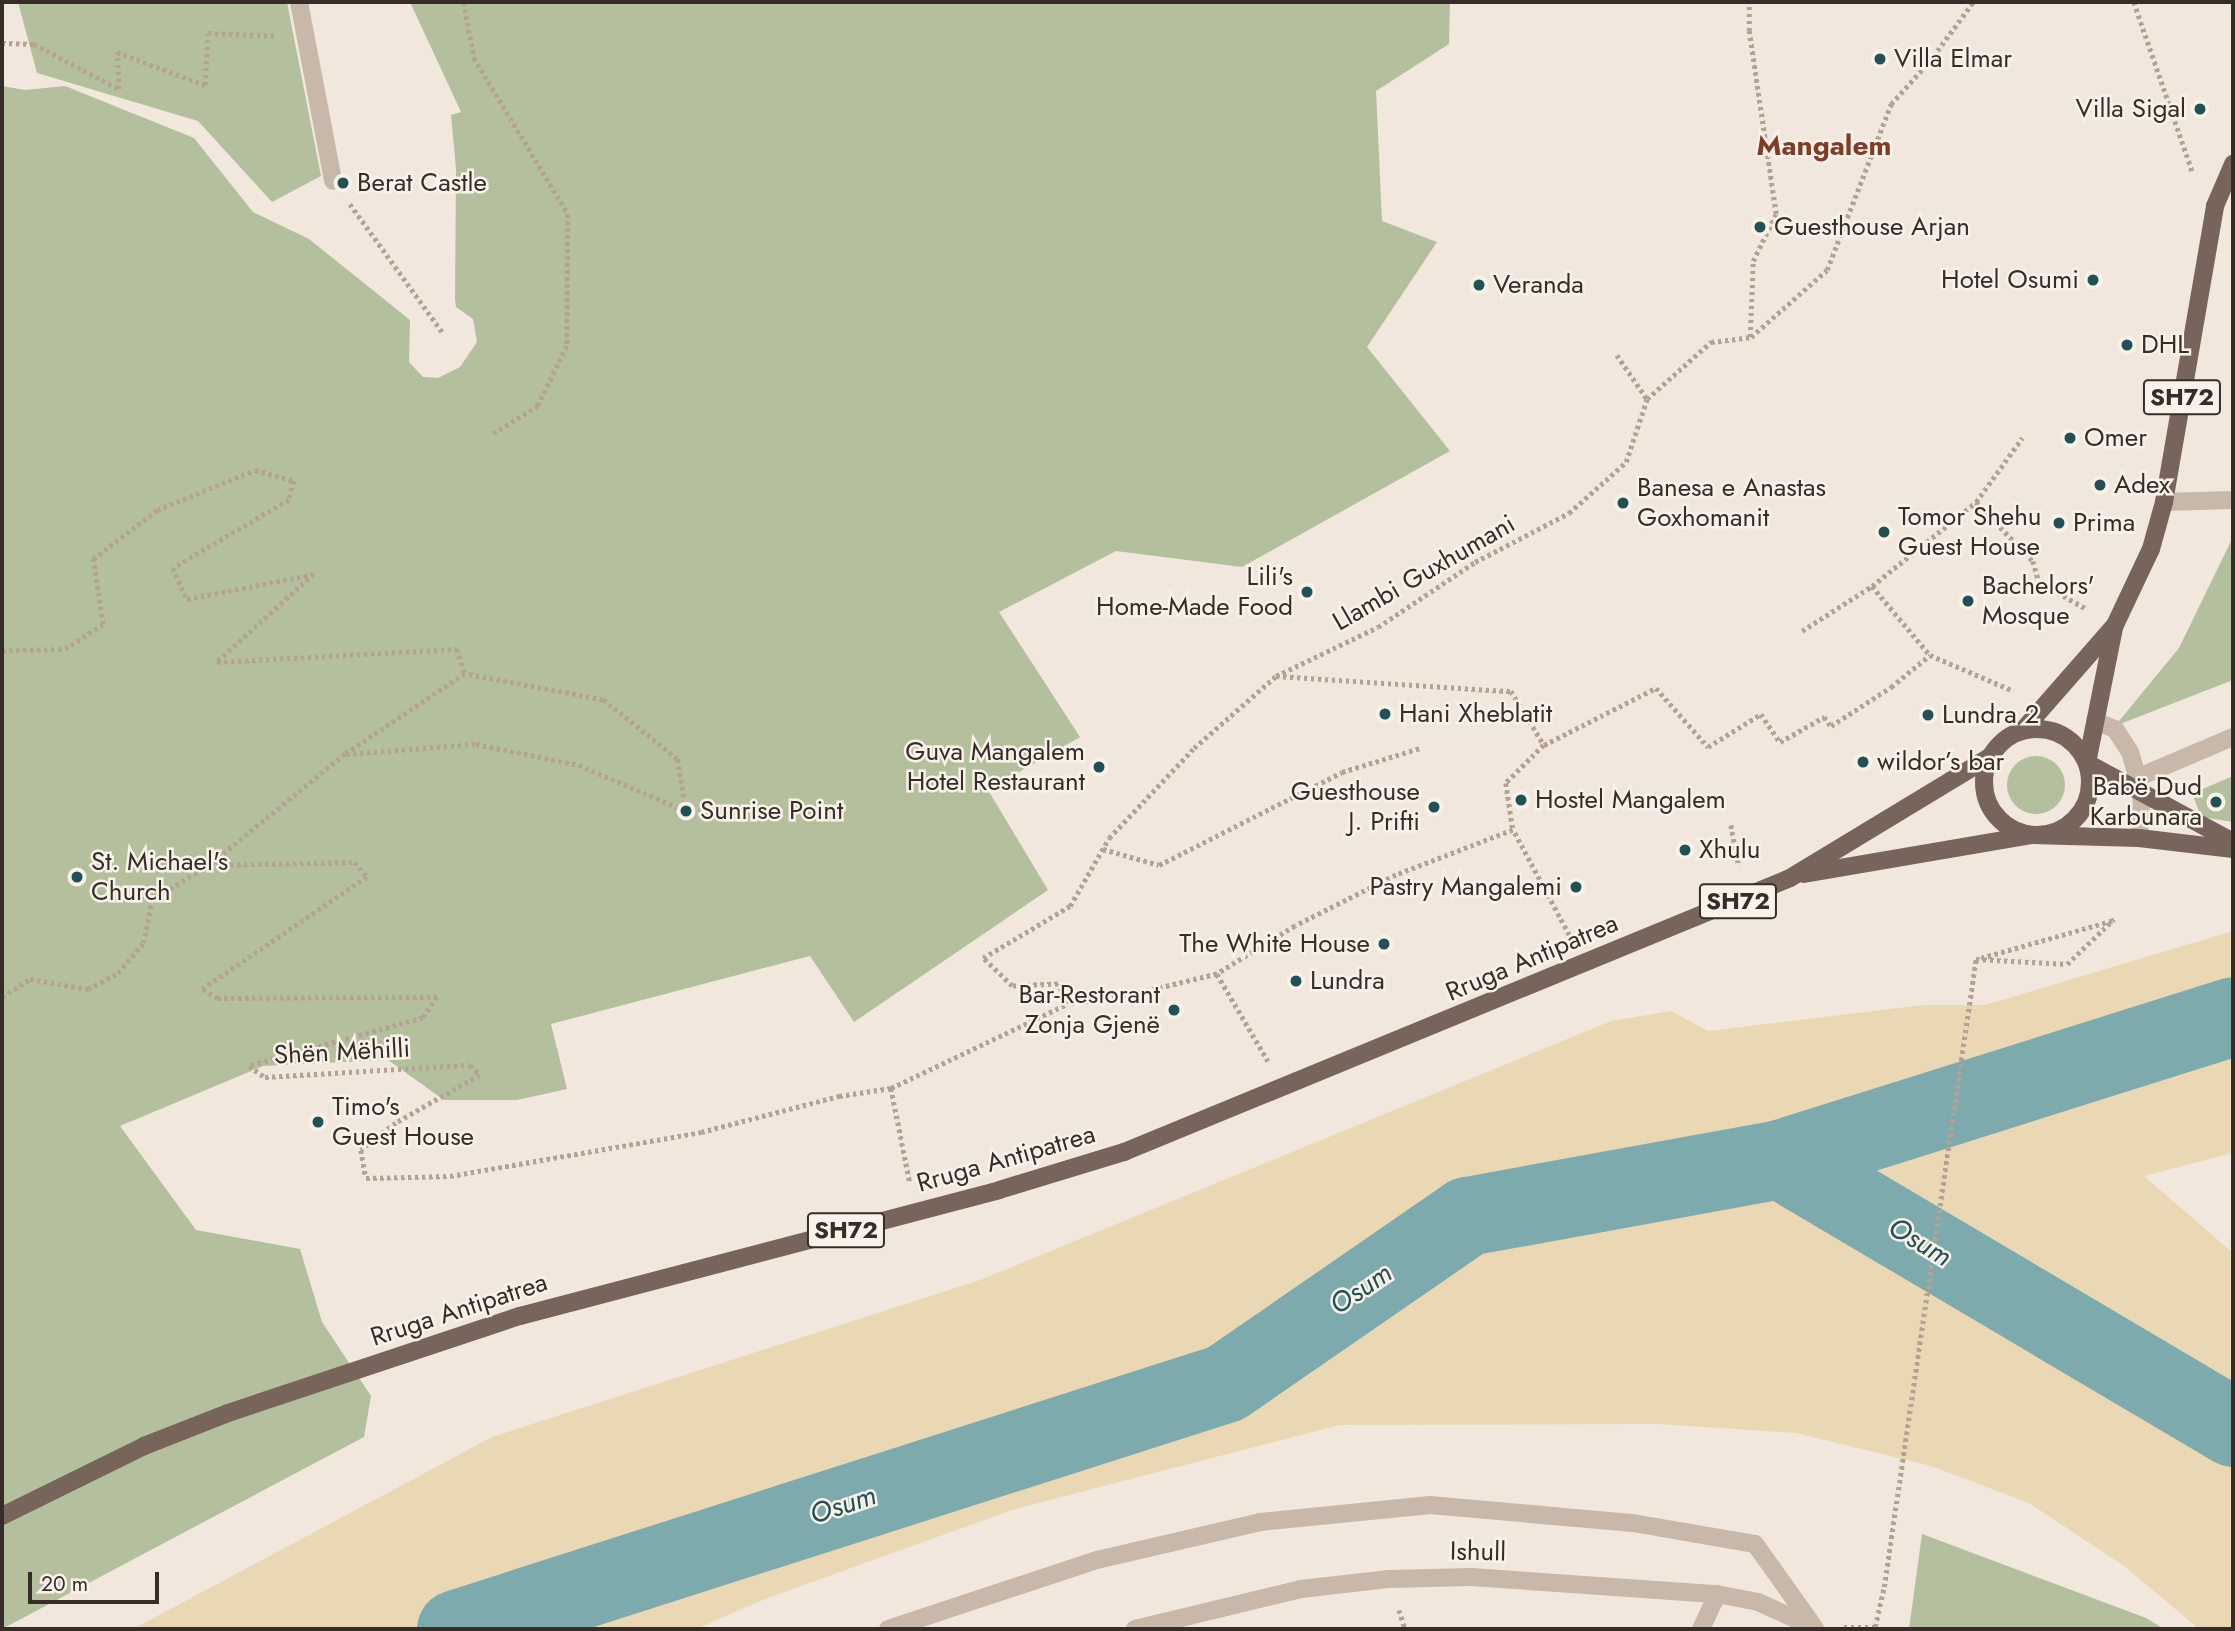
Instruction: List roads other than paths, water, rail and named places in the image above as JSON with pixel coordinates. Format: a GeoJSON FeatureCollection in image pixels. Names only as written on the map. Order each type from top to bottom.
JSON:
{"type":"FeatureCollection","features":[{"type":"Feature","properties":{"kind":"main road","name":"SH72"},"geometry":{"type":"LineString","coordinates":[[1790,878],[2048,834],[2077,818],[2090,787],[2087,763],[2115,625],[2151,549],[2164,502],[2218,195],[2233,164]]}},
{"type":"Feature","properties":{"kind":"main road","name":"SH72"},"geometry":{"type":"LineString","coordinates":[[1988,758],[2009,735],[2024,729],[2045,701],[2115,625]]}},
{"type":"Feature","properties":{"kind":"main road"},"geometry":{"type":"LineString","coordinates":[[2024,729],[2050,729],[2073,742],[2087,763],[2141,785],[2233,842]]}},
{"type":"Feature","properties":{"kind":"main road"},"geometry":{"type":"LineString","coordinates":[[1988,758],[1983,775],[1990,808],[2008,826],[2031,835],[2138,838],[2233,849]]}},
{"type":"Feature","properties":{"kind":"main road","name":"Rruga Antipatrea"},"geometry":{"type":"LineString","coordinates":[[2,1516],[156,1441],[399,1355],[520,1316],[915,1212],[1124,1152],[1586,965],[1790,878],[1988,758]]}},
{"type":"Feature","properties":{"kind":"street"},"geometry":{"type":"LineString","coordinates":[[299,2],[303,37],[333,181]]}},
{"type":"Feature","properties":{"kind":"street"},"geometry":{"type":"LineString","coordinates":[[2164,502],[2233,499]]}},
{"type":"Feature","properties":{"kind":"street"},"geometry":{"type":"LineString","coordinates":[[2095,721],[2115,729],[2130,752],[2141,785],[2138,838]]}},
{"type":"Feature","properties":{"kind":"street"},"geometry":{"type":"LineString","coordinates":[[2141,785],[2233,737]]}},
{"type":"Feature","properties":{"kind":"street"},"geometry":{"type":"LineString","coordinates":[[888,1629],[1097,1560],[1260,1522],[1430,1505],[1633,1523],[1755,1544],[1816,1629]]}},
{"type":"Feature","properties":{"kind":"street","name":"Ishull"},"geometry":{"type":"LineString","coordinates":[[1135,1629],[1301,1589],[1389,1579],[1471,1577],[1717,1594],[1758,1602],[1816,1629]]}},
{"type":"Feature","properties":{"kind":"street"},"geometry":{"type":"LineString","coordinates":[[1701,1629],[1717,1594]]}},
{"type":"Feature","properties":{"kind":"waterway"},"geometry":{"type":"LineString","coordinates":[[1780,1159],[2233,1016]]}},
{"type":"Feature","properties":{"kind":"waterway","name":"Osum"},"geometry":{"type":"LineString","coordinates":[[456,1629],[1225,1383],[1467,1216],[1780,1159],[2233,1427]]}},
{"type":"Feature","properties":{"kind":"place","name":"Villa Elmar"},"geometry":{"type":"Point","coordinates":[1880,59]}},
{"type":"Feature","properties":{"kind":"place","name":"Villa Sigal"},"geometry":{"type":"Point","coordinates":[2200,109]}},
{"type":"Feature","properties":{"kind":"place","name":"Berat Castle"},"geometry":{"type":"Point","coordinates":[343,183]}},
{"type":"Feature","properties":{"kind":"place","name":"Guesthouse Arjan"},"geometry":{"type":"Point","coordinates":[1760,227]}},
{"type":"Feature","properties":{"kind":"place","name":"Hotel Osumi"},"geometry":{"type":"Point","coordinates":[2093,280]}},
{"type":"Feature","properties":{"kind":"place","name":"Veranda"},"geometry":{"type":"Point","coordinates":[1479,285]}},
{"type":"Feature","properties":{"kind":"place","name":"DHL"},"geometry":{"type":"Point","coordinates":[2127,345]}},
{"type":"Feature","properties":{"kind":"place","name":"Omer"},"geometry":{"type":"Point","coordinates":[2070,438]}},
{"type":"Feature","properties":{"kind":"place","name":"Adex"},"geometry":{"type":"Point","coordinates":[2100,485]}},
{"type":"Feature","properties":{"kind":"place","name":"Banesa e Anastas Goxhomanit"},"geometry":{"type":"Point","coordinates":[1623,503]}},
{"type":"Feature","properties":{"kind":"place","name":"Prima"},"geometry":{"type":"Point","coordinates":[2059,523]}},
{"type":"Feature","properties":{"kind":"place","name":"Tomor Shehu Guest House"},"geometry":{"type":"Point","coordinates":[1884,532]}},
{"type":"Feature","properties":{"kind":"place","name":"Lili's Home-Made Food"},"geometry":{"type":"Point","coordinates":[1307,592]}},
{"type":"Feature","properties":{"kind":"place","name":"Bachelors' Mosque"},"geometry":{"type":"Point","coordinates":[1968,601]}},
{"type":"Feature","properties":{"kind":"place","name":"Hani Xheblatit"},"geometry":{"type":"Point","coordinates":[1385,714]}},
{"type":"Feature","properties":{"kind":"place","name":"Lundra 2"},"geometry":{"type":"Point","coordinates":[1928,715]}},
{"type":"Feature","properties":{"kind":"place","name":"wildor’s bar"},"geometry":{"type":"Point","coordinates":[1863,762]}},
{"type":"Feature","properties":{"kind":"place","name":"Guva Mangalem Hotel Restaurant"},"geometry":{"type":"Point","coordinates":[1099,767]}},
{"type":"Feature","properties":{"kind":"place","name":"Hostel Mangalem"},"geometry":{"type":"Point","coordinates":[1521,800]}},
{"type":"Feature","properties":{"kind":"place","name":"Babë Dud Karbunara"},"geometry":{"type":"Point","coordinates":[2216,802]}},
{"type":"Feature","properties":{"kind":"place","name":"Guesthouse J. Prifti"},"geometry":{"type":"Point","coordinates":[1434,807]}},
{"type":"Feature","properties":{"kind":"place","name":"Sunrise Point"},"geometry":{"type":"Point","coordinates":[686,811]}},
{"type":"Feature","properties":{"kind":"place","name":"Xhulu"},"geometry":{"type":"Point","coordinates":[1685,850]}},
{"type":"Feature","properties":{"kind":"place","name":"St. Michael's Church"},"geometry":{"type":"Point","coordinates":[77,877]}},
{"type":"Feature","properties":{"kind":"place","name":"Pastry Mangalemi"},"geometry":{"type":"Point","coordinates":[1576,887]}},
{"type":"Feature","properties":{"kind":"place","name":"The White House"},"geometry":{"type":"Point","coordinates":[1384,944]}},
{"type":"Feature","properties":{"kind":"place","name":"Lundra"},"geometry":{"type":"Point","coordinates":[1296,981]}},
{"type":"Feature","properties":{"kind":"place","name":"Bar-Restorant Zonja Gjenë"},"geometry":{"type":"Point","coordinates":[1174,1010]}},
{"type":"Feature","properties":{"kind":"place","name":"Timo's Guest House"},"geometry":{"type":"Point","coordinates":[318,1122]}},
{"type":"Feature","properties":{"kind":"district","name":"Mangalem"},"geometry":{"type":"Point","coordinates":[1824,146]}}]}
